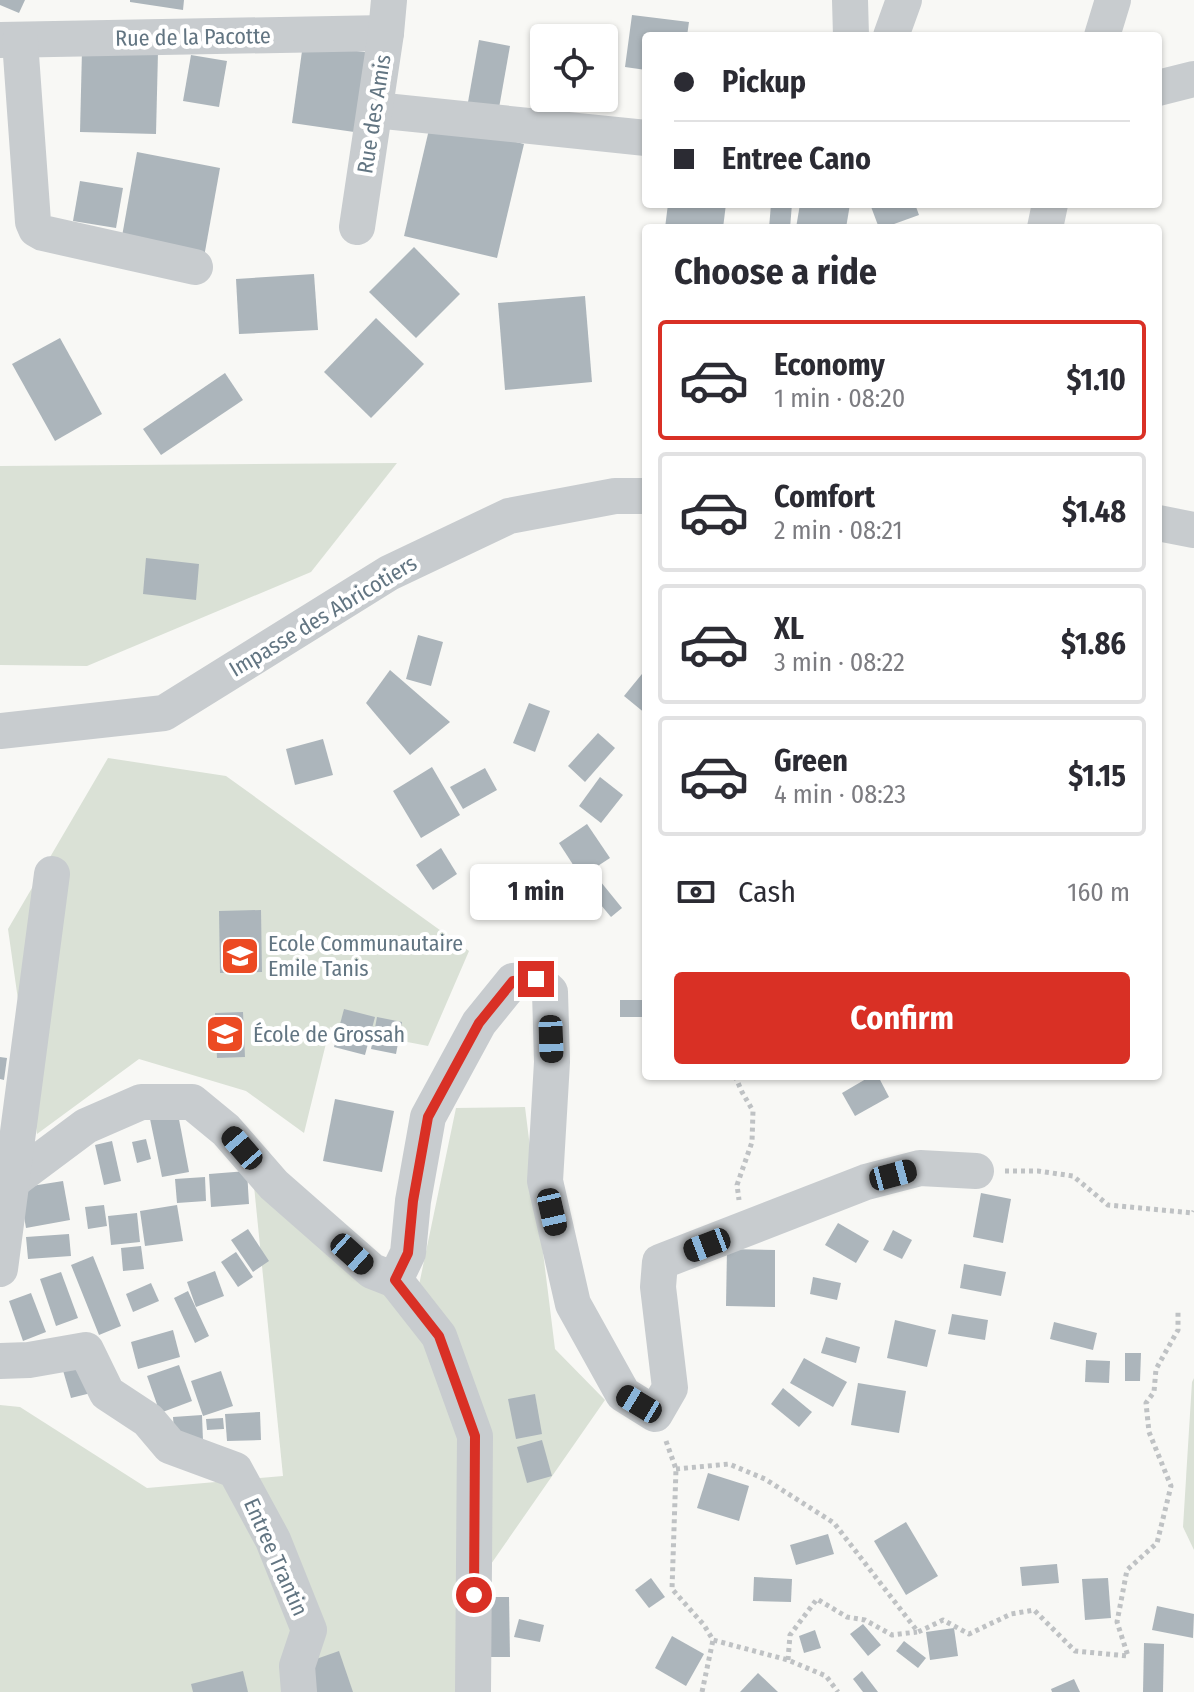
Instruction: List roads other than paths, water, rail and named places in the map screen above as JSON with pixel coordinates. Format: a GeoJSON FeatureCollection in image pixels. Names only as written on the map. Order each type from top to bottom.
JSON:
{"type":"FeatureCollection","features":[{"type":"Feature","properties":{"kind":"street"},"geometry":{"type":"LineString","coordinates":[[850,0],[851,32]]}},
{"type":"Feature","properties":{"kind":"street"},"geometry":{"type":"LineString","coordinates":[[892,32],[904,0]]}},
{"type":"Feature","properties":{"kind":"street"},"geometry":{"type":"LineString","coordinates":[[1103,32],[1113,0]]}},
{"type":"Feature","properties":{"kind":"street","name":"Rue de la Pacotte"},"geometry":{"type":"LineString","coordinates":[[10,40],[388,17]]}},
{"type":"Feature","properties":{"kind":"street","name":"Rue des Amis"},"geometry":{"type":"LineString","coordinates":[[357,227],[388,17]]}},
{"type":"Feature","properties":{"kind":"street"},"geometry":{"type":"LineString","coordinates":[[10,40],[36,229],[195,267]]}},
{"type":"Feature","properties":{"kind":"street"},"geometry":{"type":"LineString","coordinates":[[1162,87],[1194,79]]}},
{"type":"Feature","properties":{"kind":"street"},"geometry":{"type":"LineString","coordinates":[[375,110],[642,138]]}},
{"type":"Feature","properties":{"kind":"street","name":"Impasse des Abricotiers"},"geometry":{"type":"LineString","coordinates":[[0,731],[164,713],[389,573],[509,516],[615,496],[642,496]]}},
{"type":"Feature","properties":{"kind":"street"},"geometry":{"type":"LineString","coordinates":[[1162,524],[1194,530]]}},
{"type":"Feature","properties":{"kind":"street"},"geometry":{"type":"LineString","coordinates":[[0,1269],[52,874]]}},
{"type":"Feature","properties":{"kind":"street"},"geometry":{"type":"LineString","coordinates":[[395,1280],[408,1253],[413,1201],[428,1117],[479,1023],[513,981],[536,979],[550,992],[552,1062],[545,1181],[573,1304],[623,1394],[655,1414],[670,1388],[658,1287],[660,1262],[866,1182],[920,1168],[976,1171]]}},
{"type":"Feature","properties":{"kind":"street"},"geometry":{"type":"LineString","coordinates":[[11,1182],[86,1126],[141,1102],[192,1102],[226,1130],[274,1185],[372,1271],[395,1280],[439,1336],[475,1436],[473,1692]]}},
{"type":"Feature","properties":{"kind":"street","name":"Entree Trantin"},"geometry":{"type":"LineString","coordinates":[[0,1361],[29,1360],[86,1350],[107,1393],[148,1420],[170,1446],[235,1470],[273,1540],[309,1630],[297,1666],[299,1692]]}},
{"type":"Feature","properties":{"kind":"place","name":"Ecole Communautaire Emile Tanis"},"geometry":{"type":"Point","coordinates":[240,956]}},
{"type":"Feature","properties":{"kind":"place","name":"École de Grossah"},"geometry":{"type":"Point","coordinates":[225,1034]}}]}
